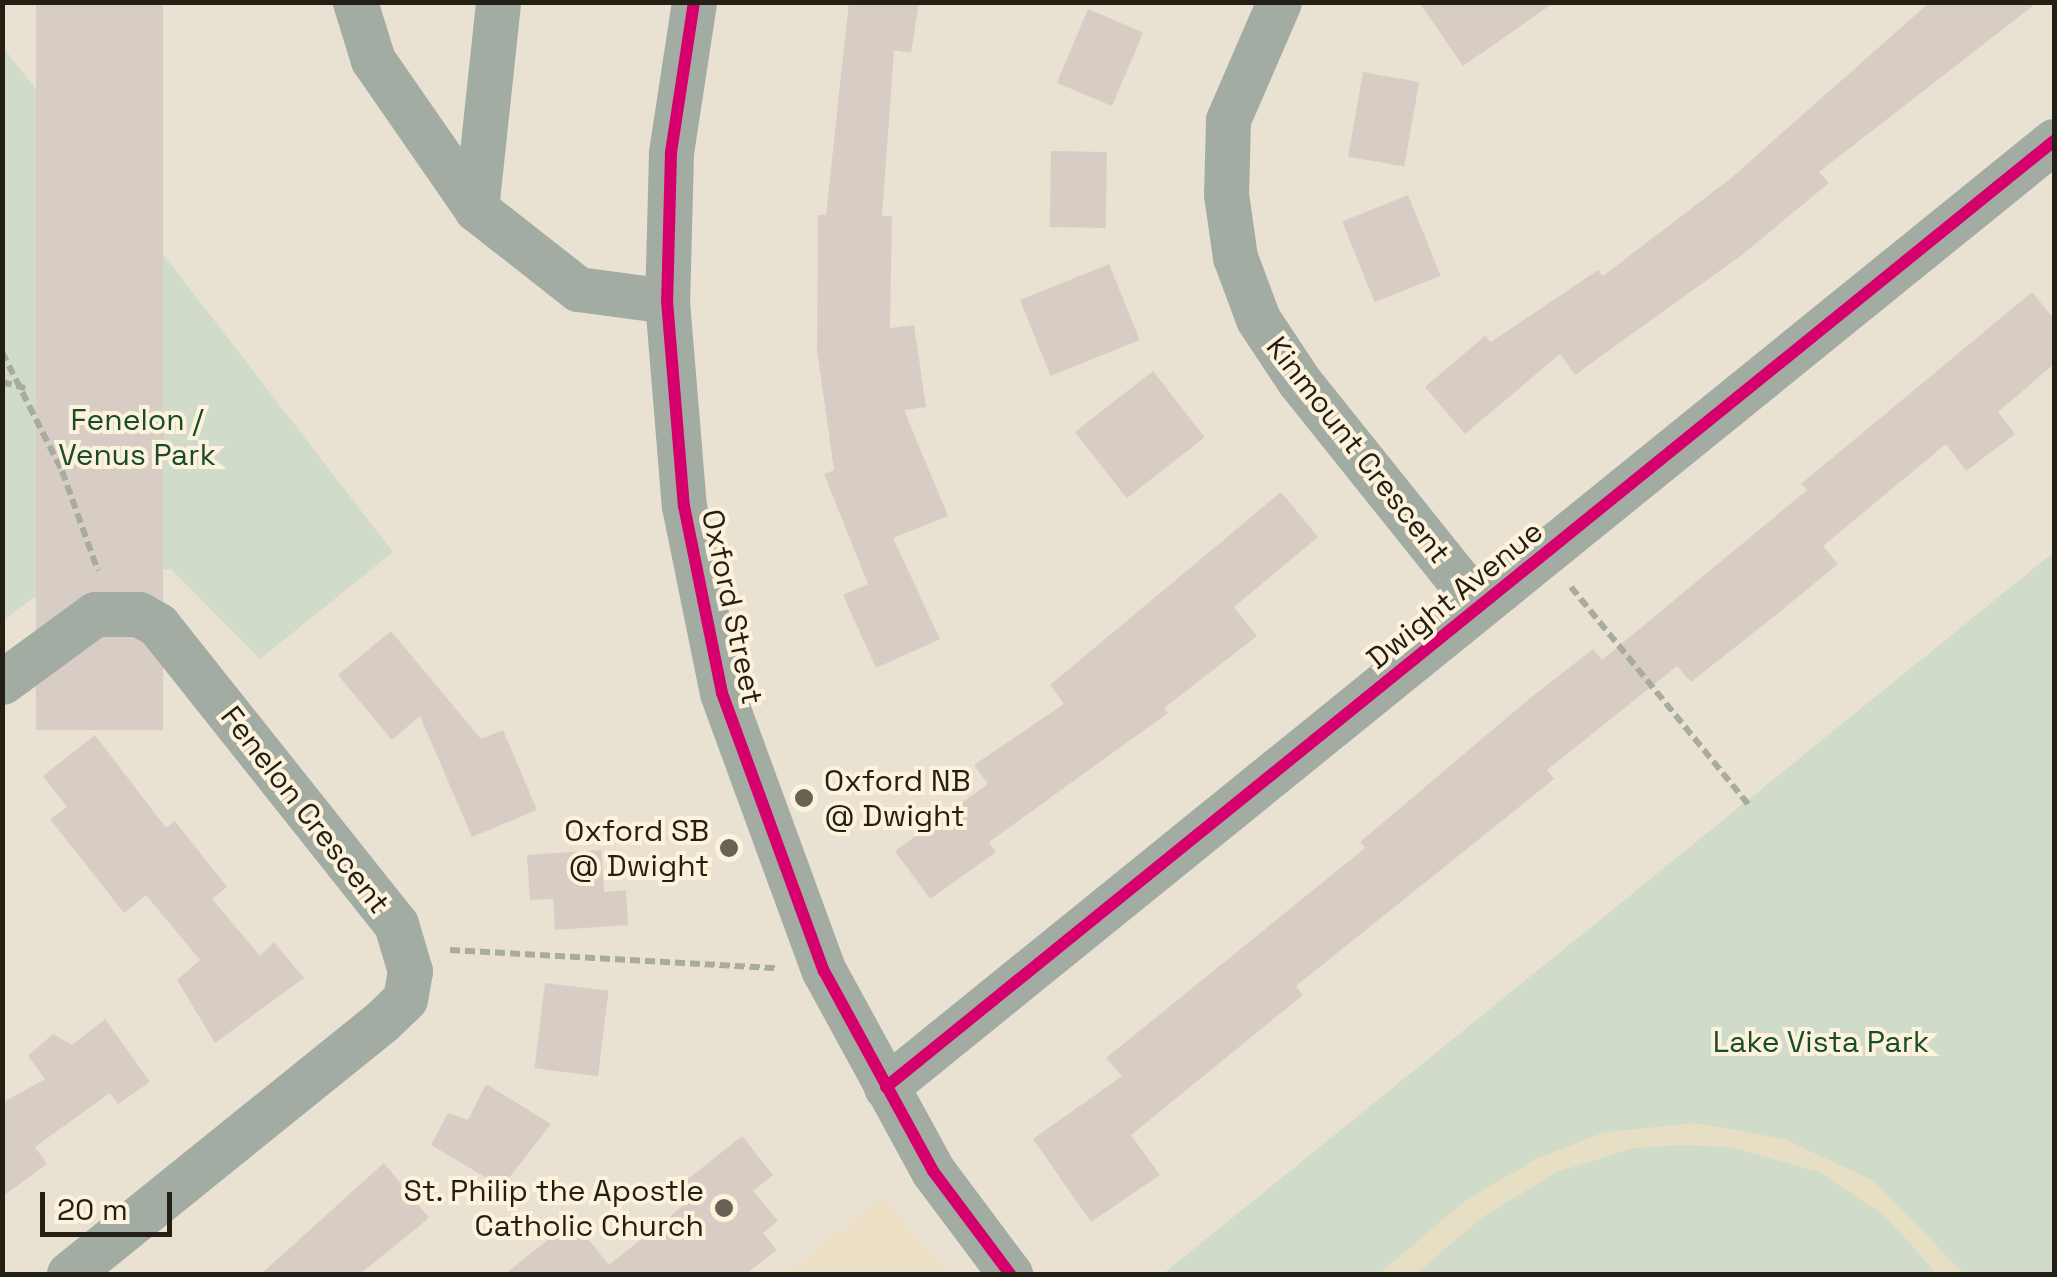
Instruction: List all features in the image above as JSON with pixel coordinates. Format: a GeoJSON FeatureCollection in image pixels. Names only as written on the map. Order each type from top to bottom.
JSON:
{"type":"FeatureCollection","features":[{"type":"Feature","properties":{"kind":"street"},"geometry":{"type":"LineString","coordinates":[[355,2],[374,60],[476,209],[578,289],[667,301]]}},
{"type":"Feature","properties":{"kind":"street"},"geometry":{"type":"LineString","coordinates":[[476,209],[498,2]]}},
{"type":"Feature","properties":{"kind":"street","name":"Oxford Street"},"geometry":{"type":"LineString","coordinates":[[694,2],[671,153],[667,301],[699,596],[748,780],[824,971],[933,1171],[1010,1274]]}},
{"type":"Feature","properties":{"kind":"street","name":"Kinmount Crescent"},"geometry":{"type":"LineString","coordinates":[[1279,2],[1228,120],[1235,258],[1258,319],[1299,382],[1479,606]]}},
{"type":"Feature","properties":{"kind":"street","name":"Dwight Avenue"},"geometry":{"type":"LineString","coordinates":[[886,1087],[2054,142]]}},
{"type":"Feature","properties":{"kind":"street"},"geometry":{"type":"LineString","coordinates":[[2,682],[72,626],[110,611]]}},
{"type":"Feature","properties":{"kind":"street","name":"Fenelon Crescent"},"geometry":{"type":"LineString","coordinates":[[69,1274],[381,1022],[404,999],[405,948],[396,924],[158,625],[110,611]]}},
{"type":"Feature","properties":{"kind":"path"},"geometry":{"type":"LineString","coordinates":[[2,352],[24,388],[110,611]]}},
{"type":"Feature","properties":{"kind":"path"},"geometry":{"type":"LineString","coordinates":[[2,382],[24,388]]}},
{"type":"Feature","properties":{"kind":"path"},"geometry":{"type":"LineString","coordinates":[[1545,556],[1751,808]]}},
{"type":"Feature","properties":{"kind":"path"},"geometry":{"type":"LineString","coordinates":[[405,948],[824,971]]}},
{"type":"Feature","properties":{"kind":"shaded area"},"geometry":{"type":"Polygon","coordinates":[[[883,1197],[948,1274],[785,1274],[883,1197]]]}},
{"type":"Feature","properties":{"kind":"green space","name":"Fenelon / Venus Park"},"geometry":{"type":"Polygon","coordinates":[[[3,47],[393,552],[260,659],[171,569],[58,580],[3,620],[3,47]]]}},
{"type":"Feature","properties":{"kind":"green space","name":"Lake Vista Park"},"geometry":{"type":"Polygon","coordinates":[[[2054,552],[2054,1274],[1163,1274],[2054,552]]]}},
{"type":"Feature","properties":{"kind":"sand"},"geometry":{"type":"Polygon","coordinates":[[[1696,1123],[1784,1139],[1874,1181],[1964,1274],[1937,1274],[1885,1216],[1819,1172],[1731,1147],[1681,1145],[1634,1148],[1557,1172],[1481,1218],[1416,1274],[1379,1274],[1465,1201],[1536,1159],[1605,1132],[1696,1123]]]}},
{"type":"Feature","properties":{"kind":"building"},"geometry":{"type":"Polygon","coordinates":[[[36,2],[163,2],[163,730],[36,730],[36,2]]]}},
{"type":"Feature","properties":{"kind":"building"},"geometry":{"type":"Polygon","coordinates":[[[849,2],[919,2],[911,53],[894,50],[882,216],[892,216],[890,328],[914,325],[926,407],[904,410],[948,516],[893,538],[940,639],[876,668],[843,595],[868,584],[824,474],[834,470],[817,350],[818,215],[826,215],[849,2]]]}},
{"type":"Feature","properties":{"kind":"building"},"geometry":{"type":"Polygon","coordinates":[[[1419,2],[1555,2],[1463,66],[1419,2]]]}},
{"type":"Feature","properties":{"kind":"building"},"geometry":{"type":"Polygon","coordinates":[[[1930,2],[2038,2],[1819,172],[1829,183],[1743,254],[1575,375],[1560,354],[1465,434],[1425,387],[1485,336],[1491,342],[1598,270],[1603,276],[1730,179],[1930,2]]]}},
{"type":"Feature","properties":{"kind":"building"},"geometry":{"type":"Polygon","coordinates":[[[1088,9],[1143,32],[1112,106],[1057,83],[1088,9]]]}},
{"type":"Feature","properties":{"kind":"building"},"geometry":{"type":"Polygon","coordinates":[[[1363,72],[1419,82],[1404,167],[1348,157],[1363,72]]]}},
{"type":"Feature","properties":{"kind":"building"},"geometry":{"type":"Polygon","coordinates":[[[1051,151],[1107,152],[1106,228],[1050,227],[1051,151]]]}},
{"type":"Feature","properties":{"kind":"building"},"geometry":{"type":"Polygon","coordinates":[[[1408,195],[1441,276],[1375,302],[1342,222],[1408,195]]]}},
{"type":"Feature","properties":{"kind":"building"},"geometry":{"type":"Polygon","coordinates":[[[1109,264],[1140,340],[1051,376],[1020,300],[1109,264]]]}},
{"type":"Feature","properties":{"kind":"building"},"geometry":{"type":"Polygon","coordinates":[[[2032,292],[2054,319],[2054,364],[1998,412],[2015,434],[1966,471],[1946,444],[1823,546],[1838,564],[1776,615],[1691,682],[1677,666],[1547,770],[1554,779],[1296,986],[1303,995],[1131,1135],[1160,1175],[1091,1222],[1033,1139],[1122,1076],[1106,1058],[1365,848],[1360,842],[1529,699],[1593,649],[1602,660],[1807,490],[1801,484],[2032,292]]]}},
{"type":"Feature","properties":{"kind":"building"},"geometry":{"type":"Polygon","coordinates":[[[1153,371],[1205,437],[1127,498],[1075,432],[1153,371]]]}},
{"type":"Feature","properties":{"kind":"building"},"geometry":{"type":"Polygon","coordinates":[[[1281,492],[1318,537],[1234,607],[1257,636],[1164,708],[1168,713],[989,842],[996,852],[930,899],[895,851],[988,784],[974,765],[1064,704],[1050,685],[1281,492]]]}},
{"type":"Feature","properties":{"kind":"building"},"geometry":{"type":"Polygon","coordinates":[[[391,631],[481,739],[503,730],[537,810],[472,837],[420,716],[392,740],[338,675],[391,631]]]}},
{"type":"Feature","properties":{"kind":"building"},"geometry":{"type":"Polygon","coordinates":[[[95,735],[166,828],[175,821],[227,887],[212,899],[260,956],[274,942],[304,978],[215,1043],[177,980],[200,960],[146,895],[124,913],[50,819],[67,807],[43,776],[95,735]]]}},
{"type":"Feature","properties":{"kind":"building"},"geometry":{"type":"Polygon","coordinates":[[[601,850],[604,892],[626,890],[628,925],[555,930],[553,899],[530,900],[527,855],[601,850]]]}},
{"type":"Feature","properties":{"kind":"building"},"geometry":{"type":"Polygon","coordinates":[[[545,983],[609,991],[598,1076],[535,1068],[545,983]]]}},
{"type":"Feature","properties":{"kind":"building"},"geometry":{"type":"Polygon","coordinates":[[[105,1019],[150,1082],[118,1104],[110,1093],[35,1147],[47,1164],[2,1197],[2,1103],[45,1079],[28,1056],[53,1034],[72,1045],[105,1019]]]}},
{"type":"Feature","properties":{"kind":"building"},"geometry":{"type":"Polygon","coordinates":[[[486,1084],[551,1124],[502,1187],[431,1145],[448,1113],[468,1120],[486,1084]]]}},
{"type":"Feature","properties":{"kind":"building","name":"St. Philip the Apostle Catholic Church"},"geometry":{"type":"Polygon","coordinates":[[[742,1136],[773,1175],[753,1191],[778,1221],[763,1233],[777,1250],[746,1274],[505,1274],[573,1220],[609,1265],[694,1197],[683,1183],[742,1136]]]}},
{"type":"Feature","properties":{"kind":"building"},"geometry":{"type":"Polygon","coordinates":[[[384,1163],[429,1218],[360,1274],[261,1274],[384,1163]]]}},
{"type":"Feature","properties":{"kind":"cycle path"},"geometry":{"type":"LineString","coordinates":[[694,2],[671,153],[667,301],[684,506],[722,693],[824,971],[933,1171],[1010,1274]]}},
{"type":"Feature","properties":{"kind":"cycle path"},"geometry":{"type":"LineString","coordinates":[[886,1087],[2054,141]]}},
{"type":"Feature","properties":{"kind":"place","name":"Oxford NB @ Dwight"},"geometry":{"type":"Point","coordinates":[804,798]}},
{"type":"Feature","properties":{"kind":"place","name":"Oxford SB @ Dwight"},"geometry":{"type":"Point","coordinates":[729,848]}},
{"type":"Feature","properties":{"kind":"place","name":"St. Philip the Apostle Catholic Church"},"geometry":{"type":"Point","coordinates":[724,1208]}}]}
